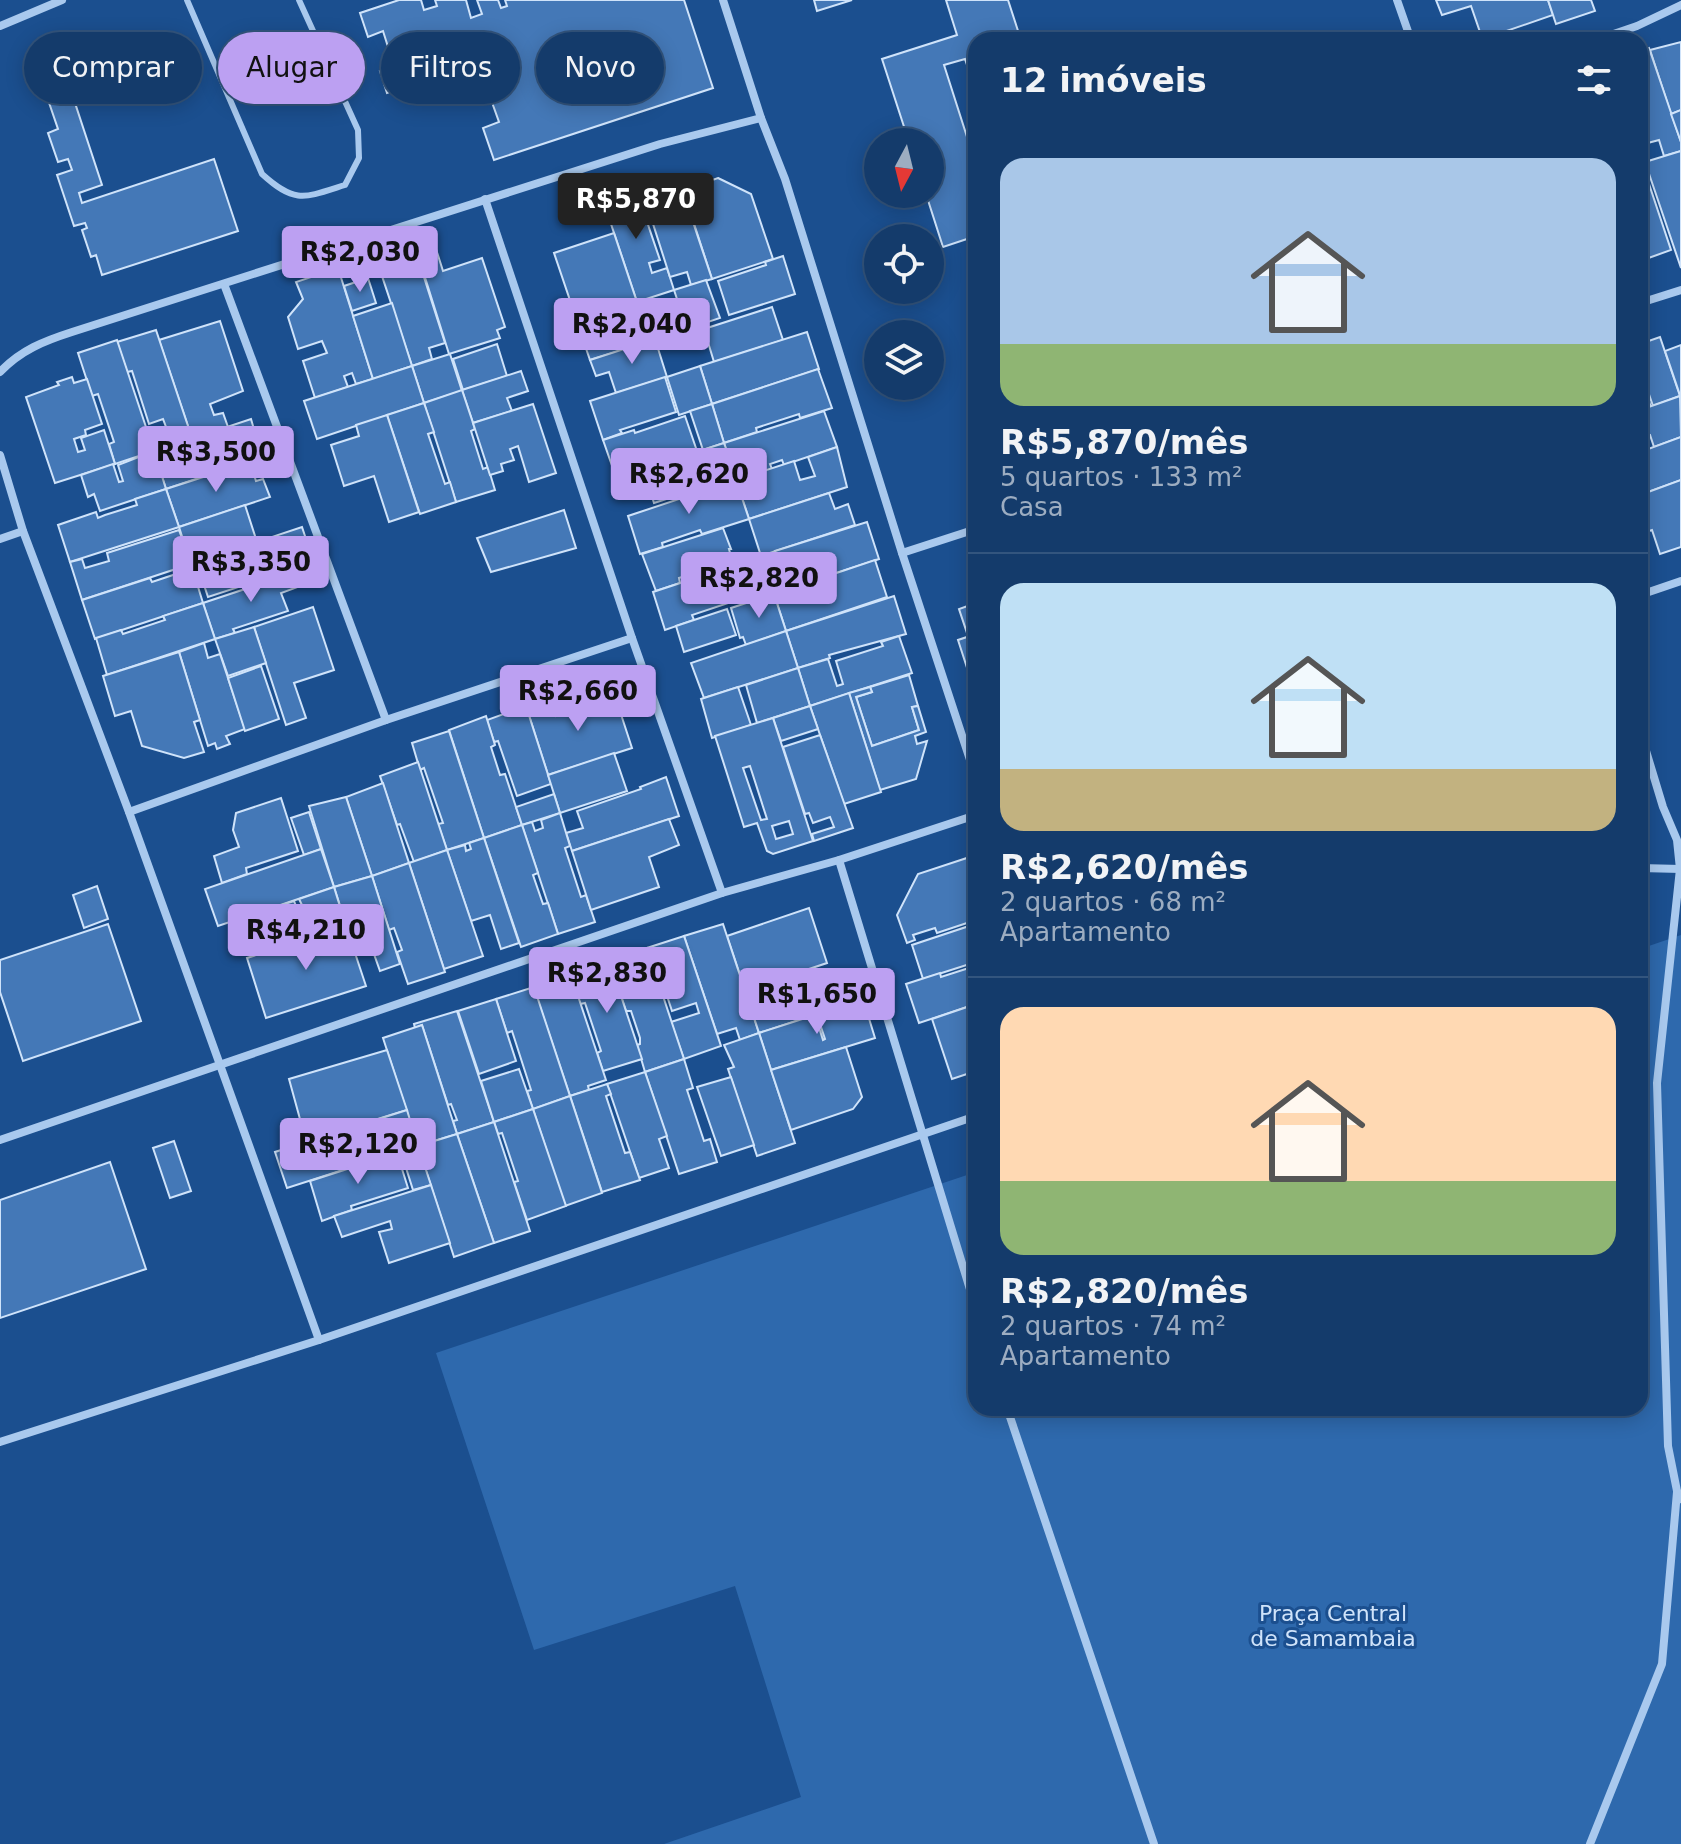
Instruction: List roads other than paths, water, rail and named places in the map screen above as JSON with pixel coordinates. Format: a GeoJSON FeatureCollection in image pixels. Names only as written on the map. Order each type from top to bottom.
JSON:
{"type":"FeatureCollection","features":[{"type":"Feature","properties":{"kind":"street"},"geometry":{"type":"LineString","coordinates":[[0,26],[62,0]]}},
{"type":"Feature","properties":{"kind":"street"},"geometry":{"type":"LineString","coordinates":[[723,0],[761,118],[785,179],[968,754]]}},
{"type":"Feature","properties":{"kind":"street"},"geometry":{"type":"LineString","coordinates":[[1397,0],[1408,32]]}},
{"type":"Feature","properties":{"kind":"street"},"geometry":{"type":"LineString","coordinates":[[1619,32],[1681,5]]}},
{"type":"Feature","properties":{"kind":"street"},"geometry":{"type":"LineString","coordinates":[[0,372],[13,358],[35,344],[660,144],[761,118]]}},
{"type":"Feature","properties":{"kind":"street"},"geometry":{"type":"LineString","coordinates":[[485,199],[632,638],[722,893]]}},
{"type":"Feature","properties":{"kind":"street"},"geometry":{"type":"LineString","coordinates":[[224,284],[386,720]]}},
{"type":"Feature","properties":{"kind":"street"},"geometry":{"type":"LineString","coordinates":[[1648,300],[1681,290]]}},
{"type":"Feature","properties":{"kind":"street"},"geometry":{"type":"LineString","coordinates":[[0,455],[23,531],[129,812],[319,1340]]}},
{"type":"Feature","properties":{"kind":"street"},"geometry":{"type":"LineString","coordinates":[[0,539],[23,531]]}},
{"type":"Feature","properties":{"kind":"street"},"geometry":{"type":"LineString","coordinates":[[902,553],[968,532]]}},
{"type":"Feature","properties":{"kind":"street"},"geometry":{"type":"LineString","coordinates":[[1648,592],[1681,581]]}},
{"type":"Feature","properties":{"kind":"street"},"geometry":{"type":"LineString","coordinates":[[129,812],[386,720],[632,638]]}},
{"type":"Feature","properties":{"kind":"street"},"geometry":{"type":"LineString","coordinates":[[1590,1844],[1662,1664],[1679,1495],[1668,1446],[1657,1083],[1681,869],[1677,840],[1648,757]]}},
{"type":"Feature","properties":{"kind":"street"},"geometry":{"type":"LineString","coordinates":[[0,1140],[722,893],[839,860],[968,818]]}},
{"type":"Feature","properties":{"kind":"street"},"geometry":{"type":"LineString","coordinates":[[839,860],[968,1282]]}},
{"type":"Feature","properties":{"kind":"street"},"geometry":{"type":"LineString","coordinates":[[1648,868],[1681,869]]}},
{"type":"Feature","properties":{"kind":"street"},"geometry":{"type":"LineString","coordinates":[[0,1442],[319,1340],[968,1119]]}},
{"type":"Feature","properties":{"kind":"street"},"geometry":{"type":"LineString","coordinates":[[1010,1416],[1154,1844]]}},
{"type":"Feature","properties":{"kind":"lane"},"geometry":{"type":"LineString","coordinates":[[187,0],[262,174],[284,194],[313,195],[345,185],[359,158],[358,130],[299,0]]}},
{"type":"Feature","properties":{"kind":"park label","name":"Praça Central de Samambaia"},"geometry":{"type":"Point","coordinates":[1333,1626]}}]}
